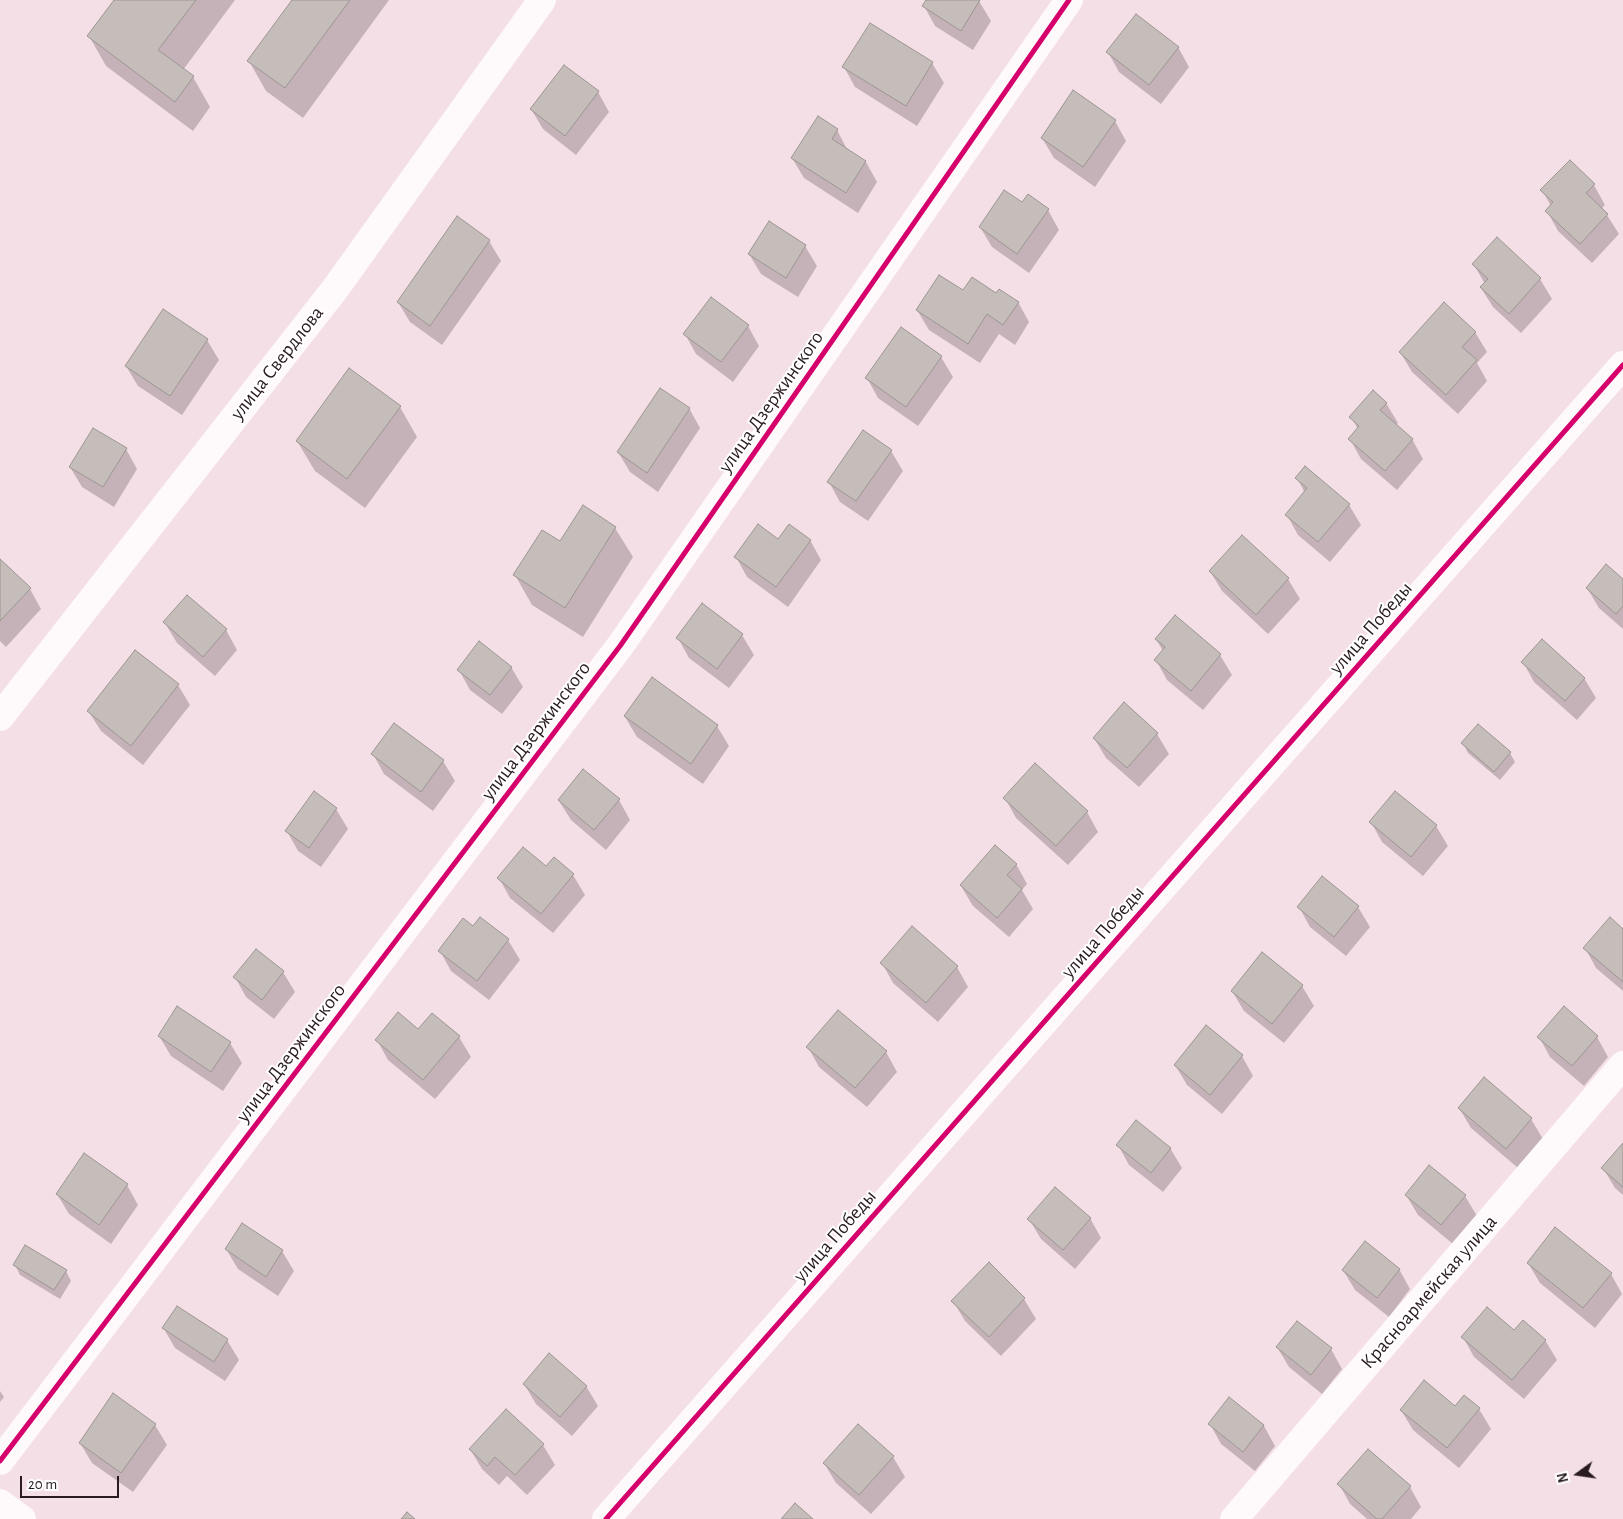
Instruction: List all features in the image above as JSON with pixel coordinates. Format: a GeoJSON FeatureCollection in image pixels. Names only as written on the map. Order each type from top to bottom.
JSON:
{"type":"FeatureCollection","features":[{"type":"Feature","properties":{"kind":"street","name":"улица Свердлова"},"geometry":{"type":"LineString","coordinates":[[0,717],[335,289],[542,0]]}},
{"type":"Feature","properties":{"kind":"street","name":"улица Дзержинского"},"geometry":{"type":"LineString","coordinates":[[0,1461],[620,646],[1069,0]]}},
{"type":"Feature","properties":{"kind":"street","name":"улица Победы"},"geometry":{"type":"LineString","coordinates":[[606,1519],[1623,365]]}},
{"type":"Feature","properties":{"kind":"street","name":"Красноармейская улица"},"geometry":{"type":"LineString","coordinates":[[1234,1519],[1623,1065]]}},
{"type":"Feature","properties":{"kind":"street"},"geometry":{"type":"LineString","coordinates":[[0,1503],[22,1519]]}},
{"type":"Feature","properties":{"kind":"building"},"geometry":{"type":"Polygon","coordinates":[[[114,0],[196,0],[158,50],[194,76],[175,102],[87,36],[114,0]]]}},
{"type":"Feature","properties":{"kind":"building"},"geometry":{"type":"Polygon","coordinates":[[[292,0],[350,0],[285,88],[247,61],[292,0]]]}},
{"type":"Feature","properties":{"kind":"building"},"geometry":{"type":"Polygon","coordinates":[[[926,0],[980,0],[961,31],[922,6],[926,0]]]}},
{"type":"Feature","properties":{"kind":"building"},"geometry":{"type":"Polygon","coordinates":[[[1136,14],[1179,47],[1149,85],[1106,52],[1136,14]]]}},
{"type":"Feature","properties":{"kind":"building"},"geometry":{"type":"Polygon","coordinates":[[[870,23],[933,62],[906,106],[842,67],[870,23]]]}},
{"type":"Feature","properties":{"kind":"building"},"geometry":{"type":"Polygon","coordinates":[[[564,65],[599,91],[565,136],[530,109],[564,65]]]}},
{"type":"Feature","properties":{"kind":"building"},"geometry":{"type":"Polygon","coordinates":[[[1073,90],[1116,120],[1083,167],[1041,138],[1073,90]]]}},
{"type":"Feature","properties":{"kind":"building"},"geometry":{"type":"Polygon","coordinates":[[[818,116],[838,129],[832,139],[866,161],[846,193],[791,158],[818,116]]]}},
{"type":"Feature","properties":{"kind":"building"},"geometry":{"type":"Polygon","coordinates":[[[1570,160],[1595,184],[1586,193],[1608,214],[1580,244],[1545,211],[1553,202],[1540,190],[1570,160]]]}},
{"type":"Feature","properties":{"kind":"building"},"geometry":{"type":"Polygon","coordinates":[[[1004,190],[1022,202],[1028,194],[1049,209],[1017,254],[979,227],[1004,190]]]}},
{"type":"Feature","properties":{"kind":"building"},"geometry":{"type":"Polygon","coordinates":[[[457,216],[490,240],[430,326],[397,302],[457,216]]]}},
{"type":"Feature","properties":{"kind":"building"},"geometry":{"type":"Polygon","coordinates":[[[769,221],[806,245],[786,278],[748,254],[769,221]]]}},
{"type":"Feature","properties":{"kind":"building"},"geometry":{"type":"Polygon","coordinates":[[[1497,237],[1541,278],[1509,314],[1480,287],[1488,279],[1472,264],[1497,237]]]}},
{"type":"Feature","properties":{"kind":"building"},"geometry":{"type":"Polygon","coordinates":[[[939,275],[963,290],[972,277],[996,293],[999,289],[1019,302],[1003,325],[987,314],[968,344],[916,310],[939,275]]]}},
{"type":"Feature","properties":{"kind":"building"},"geometry":{"type":"Polygon","coordinates":[[[711,297],[749,325],[721,362],[683,334],[711,297]]]}},
{"type":"Feature","properties":{"kind":"building"},"geometry":{"type":"Polygon","coordinates":[[[1444,302],[1476,332],[1462,347],[1477,360],[1446,395],[1399,352],[1444,302]]]}},
{"type":"Feature","properties":{"kind":"building"},"geometry":{"type":"Polygon","coordinates":[[[163,309],[208,339],[170,396],[125,366],[163,309]]]}},
{"type":"Feature","properties":{"kind":"building"},"geometry":{"type":"Polygon","coordinates":[[[901,327],[942,356],[906,407],[865,378],[901,327]]]}},
{"type":"Feature","properties":{"kind":"building"},"geometry":{"type":"Polygon","coordinates":[[[349,368],[401,406],[347,479],[296,441],[349,368]]]}},
{"type":"Feature","properties":{"kind":"building"},"geometry":{"type":"Polygon","coordinates":[[[660,388],[690,408],[647,473],[617,452],[660,388]]]}},
{"type":"Feature","properties":{"kind":"building"},"geometry":{"type":"Polygon","coordinates":[[[1373,390],[1387,403],[1380,410],[1413,439],[1385,471],[1348,439],[1359,426],[1349,417],[1373,390]]]}},
{"type":"Feature","properties":{"kind":"building"},"geometry":{"type":"Polygon","coordinates":[[[93,428],[127,448],[103,487],[69,467],[93,428]]]}},
{"type":"Feature","properties":{"kind":"building"},"geometry":{"type":"Polygon","coordinates":[[[863,430],[892,450],[856,501],[827,482],[863,430]]]}},
{"type":"Feature","properties":{"kind":"building"},"geometry":{"type":"Polygon","coordinates":[[[1305,466],[1350,504],[1318,542],[1285,515],[1307,488],[1295,478],[1305,466]]]}},
{"type":"Feature","properties":{"kind":"building"},"geometry":{"type":"Polygon","coordinates":[[[583,505],[616,527],[565,608],[513,575],[542,530],[560,541],[583,505]]]}},
{"type":"Feature","properties":{"kind":"building"},"geometry":{"type":"Polygon","coordinates":[[[758,524],[778,539],[789,524],[811,540],[776,587],[734,557],[758,524]]]}},
{"type":"Feature","properties":{"kind":"building"},"geometry":{"type":"Polygon","coordinates":[[[1242,535],[1289,578],[1256,615],[1209,571],[1242,535]]]}},
{"type":"Feature","properties":{"kind":"building"},"geometry":{"type":"Polygon","coordinates":[[[0,559],[31,588],[0,621],[0,559]]]}},
{"type":"Feature","properties":{"kind":"building"},"geometry":{"type":"Polygon","coordinates":[[[1606,564],[1623,579],[1623,606],[1616,614],[1586,588],[1606,564]]]}},
{"type":"Feature","properties":{"kind":"building"},"geometry":{"type":"Polygon","coordinates":[[[187,595],[227,629],[203,657],[163,622],[187,595]]]}},
{"type":"Feature","properties":{"kind":"building"},"geometry":{"type":"Polygon","coordinates":[[[702,603],[743,634],[717,669],[676,638],[702,603]]]}},
{"type":"Feature","properties":{"kind":"building"},"geometry":{"type":"Polygon","coordinates":[[[1175,615],[1221,654],[1191,691],[1154,660],[1165,647],[1155,639],[1175,615]]]}},
{"type":"Feature","properties":{"kind":"building"},"geometry":{"type":"Polygon","coordinates":[[[1542,639],[1585,678],[1565,701],[1521,662],[1542,639]]]}},
{"type":"Feature","properties":{"kind":"building"},"geometry":{"type":"Polygon","coordinates":[[[479,641],[512,667],[490,695],[457,670],[479,641]]]}},
{"type":"Feature","properties":{"kind":"building"},"geometry":{"type":"Polygon","coordinates":[[[135,650],[179,684],[131,746],[87,711],[135,650]]]}},
{"type":"Feature","properties":{"kind":"building"},"geometry":{"type":"Polygon","coordinates":[[[652,677],[718,725],[691,764],[624,716],[652,677]]]}},
{"type":"Feature","properties":{"kind":"building"},"geometry":{"type":"Polygon","coordinates":[[[1124,702],[1158,733],[1127,768],[1093,738],[1124,702]]]}},
{"type":"Feature","properties":{"kind":"building"},"geometry":{"type":"Polygon","coordinates":[[[394,723],[444,760],[421,792],[371,754],[394,723]]]}},
{"type":"Feature","properties":{"kind":"building"},"geometry":{"type":"Polygon","coordinates":[[[1478,724],[1511,752],[1494,772],[1461,743],[1478,724]]]}},
{"type":"Feature","properties":{"kind":"building"},"geometry":{"type":"Polygon","coordinates":[[[1035,763],[1088,811],[1056,846],[1003,798],[1035,763]]]}},
{"type":"Feature","properties":{"kind":"building"},"geometry":{"type":"Polygon","coordinates":[[[583,769],[620,799],[594,830],[558,800],[583,769]]]}},
{"type":"Feature","properties":{"kind":"building"},"geometry":{"type":"Polygon","coordinates":[[[314,791],[337,808],[309,848],[285,831],[314,791]]]}},
{"type":"Feature","properties":{"kind":"building"},"geometry":{"type":"Polygon","coordinates":[[[1395,791],[1437,825],[1411,857],[1369,822],[1395,791]]]}},
{"type":"Feature","properties":{"kind":"building"},"geometry":{"type":"Polygon","coordinates":[[[995,845],[1017,864],[1007,875],[1022,889],[997,918],[960,885],[995,845]]]}},
{"type":"Feature","properties":{"kind":"building"},"geometry":{"type":"Polygon","coordinates":[[[523,847],[546,866],[554,857],[574,874],[541,914],[497,878],[523,847]]]}},
{"type":"Feature","properties":{"kind":"building"},"geometry":{"type":"Polygon","coordinates":[[[1322,876],[1359,906],[1334,937],[1297,907],[1322,876]]]}},
{"type":"Feature","properties":{"kind":"building"},"geometry":{"type":"Polygon","coordinates":[[[480,917],[509,939],[477,981],[438,951],[463,918],[473,926],[480,917]]]}},
{"type":"Feature","properties":{"kind":"building"},"geometry":{"type":"Polygon","coordinates":[[[1610,917],[1623,929],[1623,982],[1583,948],[1610,917]]]}},
{"type":"Feature","properties":{"kind":"building"},"geometry":{"type":"Polygon","coordinates":[[[912,926],[958,966],[926,1003],[880,963],[912,926]]]}},
{"type":"Feature","properties":{"kind":"building"},"geometry":{"type":"Polygon","coordinates":[[[256,949],[284,971],[262,1000],[233,977],[256,949]]]}},
{"type":"Feature","properties":{"kind":"building"},"geometry":{"type":"Polygon","coordinates":[[[1262,952],[1303,985],[1272,1024],[1231,991],[1262,952]]]}},
{"type":"Feature","properties":{"kind":"building"},"geometry":{"type":"Polygon","coordinates":[[[177,1006],[231,1042],[211,1072],[158,1036],[177,1006]]]}},
{"type":"Feature","properties":{"kind":"building"},"geometry":{"type":"Polygon","coordinates":[[[1564,1006],[1598,1036],[1572,1066],[1537,1037],[1564,1006]]]}},
{"type":"Feature","properties":{"kind":"building"},"geometry":{"type":"Polygon","coordinates":[[[838,1010],[887,1051],[855,1088],[806,1047],[838,1010]]]}},
{"type":"Feature","properties":{"kind":"building"},"geometry":{"type":"Polygon","coordinates":[[[398,1012],[418,1029],[432,1013],[460,1036],[423,1080],[375,1040],[398,1012]]]}},
{"type":"Feature","properties":{"kind":"building"},"geometry":{"type":"Polygon","coordinates":[[[1206,1025],[1243,1055],[1210,1095],[1174,1065],[1206,1025]]]}},
{"type":"Feature","properties":{"kind":"building"},"geometry":{"type":"Polygon","coordinates":[[[1484,1077],[1532,1118],[1506,1149],[1458,1108],[1484,1077]]]}},
{"type":"Feature","properties":{"kind":"building"},"geometry":{"type":"Polygon","coordinates":[[[1136,1120],[1171,1148],[1151,1173],[1116,1145],[1136,1120]]]}},
{"type":"Feature","properties":{"kind":"building"},"geometry":{"type":"Polygon","coordinates":[[[1623,1143],[1623,1187],[1601,1168],[1623,1143]]]}},
{"type":"Feature","properties":{"kind":"building"},"geometry":{"type":"Polygon","coordinates":[[[84,1153],[128,1184],[99,1225],[56,1194],[84,1153]]]}},
{"type":"Feature","properties":{"kind":"building"},"geometry":{"type":"Polygon","coordinates":[[[1429,1165],[1466,1195],[1441,1225],[1405,1195],[1429,1165]]]}},
{"type":"Feature","properties":{"kind":"building"},"geometry":{"type":"Polygon","coordinates":[[[1055,1187],[1091,1218],[1063,1250],[1027,1219],[1055,1187]]]}},
{"type":"Feature","properties":{"kind":"building"},"geometry":{"type":"Polygon","coordinates":[[[242,1223],[283,1250],[266,1277],[225,1249],[242,1223]]]}},
{"type":"Feature","properties":{"kind":"building"},"geometry":{"type":"Polygon","coordinates":[[[1555,1227],[1612,1273],[1583,1308],[1527,1263],[1555,1227]]]}},
{"type":"Feature","properties":{"kind":"building"},"geometry":{"type":"Polygon","coordinates":[[[1365,1241],[1400,1269],[1377,1298],[1342,1270],[1365,1241]]]}},
{"type":"Feature","properties":{"kind":"building"},"geometry":{"type":"Polygon","coordinates":[[[25,1245],[67,1270],[54,1290],[13,1265],[25,1245]]]}},
{"type":"Feature","properties":{"kind":"building"},"geometry":{"type":"Polygon","coordinates":[[[989,1262],[1025,1298],[989,1337],[951,1301],[989,1262]]]}},
{"type":"Feature","properties":{"kind":"building"},"geometry":{"type":"Polygon","coordinates":[[[177,1306],[228,1339],[214,1362],[162,1328],[177,1306]]]}},
{"type":"Feature","properties":{"kind":"building"},"geometry":{"type":"Polygon","coordinates":[[[1487,1307],[1514,1330],[1523,1320],[1546,1340],[1512,1380],[1461,1337],[1487,1307]]]}},
{"type":"Feature","properties":{"kind":"building"},"geometry":{"type":"Polygon","coordinates":[[[1297,1321],[1332,1348],[1311,1375],[1276,1347],[1297,1321]]]}},
{"type":"Feature","properties":{"kind":"building"},"geometry":{"type":"Polygon","coordinates":[[[549,1353],[587,1386],[560,1417],[523,1384],[549,1353]]]}},
{"type":"Feature","properties":{"kind":"building"},"geometry":{"type":"Polygon","coordinates":[[[1424,1380],[1455,1406],[1464,1395],[1480,1408],[1447,1448],[1400,1410],[1424,1380]]]}},
{"type":"Feature","properties":{"kind":"building"},"geometry":{"type":"Polygon","coordinates":[[[113,1393],[156,1424],[121,1473],[79,1443],[113,1393]]]}},
{"type":"Feature","properties":{"kind":"building"},"geometry":{"type":"Polygon","coordinates":[[[1229,1397],[1264,1425],[1243,1452],[1208,1424],[1229,1397]]]}},
{"type":"Feature","properties":{"kind":"building"},"geometry":{"type":"Polygon","coordinates":[[[506,1409],[544,1444],[515,1475],[495,1457],[487,1466],[469,1449],[506,1409]]]}},
{"type":"Feature","properties":{"kind":"building"},"geometry":{"type":"Polygon","coordinates":[[[858,1424],[894,1456],[859,1495],[823,1463],[858,1424]]]}},
{"type":"Feature","properties":{"kind":"building"},"geometry":{"type":"Polygon","coordinates":[[[1368,1449],[1411,1486],[1382,1519],[1377,1519],[1337,1484],[1368,1449]]]}},
{"type":"Feature","properties":{"kind":"building"},"geometry":{"type":"Polygon","coordinates":[[[795,1503],[813,1519],[781,1519],[795,1503]]]}},
{"type":"Feature","properties":{"kind":"building"},"geometry":{"type":"Polygon","coordinates":[[[407,1512],[415,1519],[401,1519],[407,1512]]]}},
{"type":"Feature","properties":{"kind":"cycle path"},"geometry":{"type":"LineString","coordinates":[[0,1461],[620,646],[1069,0]]}},
{"type":"Feature","properties":{"kind":"cycle path"},"geometry":{"type":"LineString","coordinates":[[606,1519],[1623,365]]}}]}
